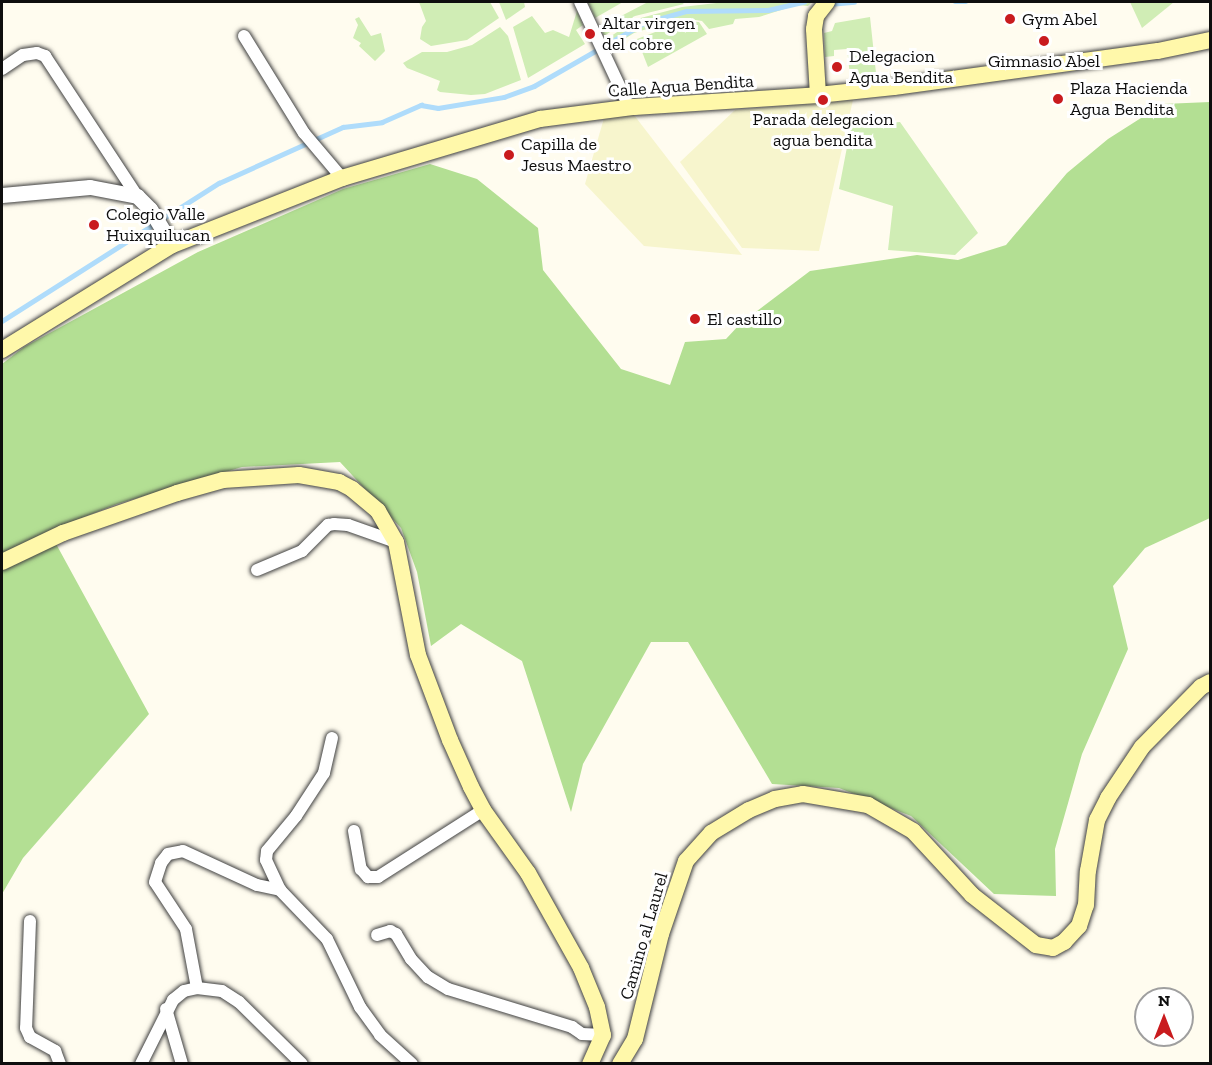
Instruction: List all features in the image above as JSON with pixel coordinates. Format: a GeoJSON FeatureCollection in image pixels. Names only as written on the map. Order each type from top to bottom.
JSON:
{"type":"FeatureCollection","features":[{"type":"Feature","properties":{"kind":"main road"},"geometry":{"type":"LineString","coordinates":[[818,95],[814,29],[816,16],[824,4]]}},
{"type":"Feature","properties":{"kind":"main road","name":"Calle Agua Bendita"},"geometry":{"type":"LineString","coordinates":[[2,350],[172,245],[342,178],[547,117],[632,107],[818,95],[1088,61],[1210,40]]}},
{"type":"Feature","properties":{"kind":"main road"},"geometry":{"type":"LineString","coordinates":[[2,562],[63,533],[177,493],[223,480],[277,475],[316,477],[339,482],[352,489],[378,511],[396,542],[418,656],[450,740],[483,810],[528,873],[575,959],[597,1008],[603,1035],[590,1064]]}},
{"type":"Feature","properties":{"kind":"main road","name":"Camino al Laurel"},"geometry":{"type":"LineString","coordinates":[[620,1064],[635,1039],[662,934],[686,861],[711,832],[749,810],[775,799],[803,794],[868,805],[913,831],[972,895],[1036,945],[1053,948],[1064,942],[1079,926],[1086,905],[1088,871],[1097,820],[1108,798],[1142,747],[1201,687],[1210,682]]}},
{"type":"Feature","properties":{"kind":"street"},"geometry":{"type":"LineString","coordinates":[[580,2],[626,100]]}},
{"type":"Feature","properties":{"kind":"street"},"geometry":{"type":"LineString","coordinates":[[244,36],[304,133],[342,178]]}},
{"type":"Feature","properties":{"kind":"street"},"geometry":{"type":"LineString","coordinates":[[2,69],[22,55],[37,53],[45,56],[137,196],[150,209],[172,245]]}},
{"type":"Feature","properties":{"kind":"street"},"geometry":{"type":"LineString","coordinates":[[2,195],[90,187],[137,196]]}},
{"type":"Feature","properties":{"kind":"street"},"geometry":{"type":"LineString","coordinates":[[257,570],[302,551],[328,525],[348,525],[396,542]]}},
{"type":"Feature","properties":{"kind":"street"},"geometry":{"type":"LineString","coordinates":[[332,738],[324,772],[296,816],[267,851],[266,860],[280,890],[327,939],[360,1008],[380,1035],[412,1064]]}},
{"type":"Feature","properties":{"kind":"street"},"geometry":{"type":"LineString","coordinates":[[354,831],[361,869],[368,877],[378,877],[483,810]]}},
{"type":"Feature","properties":{"kind":"street"},"geometry":{"type":"LineString","coordinates":[[197,987],[186,929],[155,882],[161,863],[168,854],[183,851],[256,885],[280,890]]}},
{"type":"Feature","properties":{"kind":"street"},"geometry":{"type":"LineString","coordinates":[[30,921],[26,1028],[30,1037],[55,1051],[60,1064]]}},
{"type":"Feature","properties":{"kind":"street"},"geometry":{"type":"LineString","coordinates":[[376,934],[390,931],[396,934],[411,959],[428,977],[448,989],[562,1024],[582,1034],[603,1035]]}},
{"type":"Feature","properties":{"kind":"street"},"geometry":{"type":"LineString","coordinates":[[141,1064],[166,1009],[178,994],[197,987],[222,991],[239,1002],[302,1064]]}},
{"type":"Feature","properties":{"kind":"street"},"geometry":{"type":"LineString","coordinates":[[166,1009],[182,1064]]}},
{"type":"Feature","properties":{"kind":"shaded area"},"geometry":{"type":"Polygon","coordinates":[[[853,100],[819,251],[742,248],[680,162],[735,110],[853,100]]]}},
{"type":"Feature","properties":{"kind":"shaded area"},"geometry":{"type":"Polygon","coordinates":[[[634,115],[742,255],[644,246],[585,184],[604,118],[634,115]]]}},
{"type":"Feature","properties":{"kind":"green space"},"geometry":{"type":"Polygon","coordinates":[[[419,2],[490,2],[499,18],[467,40],[431,46],[420,39],[422,27],[426,21],[419,2]]]}},
{"type":"Feature","properties":{"kind":"green space"},"geometry":{"type":"Polygon","coordinates":[[[499,2],[524,2],[525,7],[506,20],[499,2]]]}},
{"type":"Feature","properties":{"kind":"green space"},"geometry":{"type":"Polygon","coordinates":[[[588,2],[623,2],[595,18],[588,2]]]}},
{"type":"Feature","properties":{"kind":"green space"},"geometry":{"type":"Polygon","coordinates":[[[648,2],[681,2],[684,4],[635,16],[604,36],[600,27],[648,2]]]}},
{"type":"Feature","properties":{"kind":"green space"},"geometry":{"type":"Polygon","coordinates":[[[725,2],[812,2],[808,6],[797,5],[759,17],[735,19],[733,24],[709,29],[702,21],[682,18],[634,33],[610,48],[605,40],[637,19],[682,7],[725,2]]]}},
{"type":"Feature","properties":{"kind":"green space"},"geometry":{"type":"Polygon","coordinates":[[[1130,2],[1174,2],[1142,28],[1130,2]]]}},
{"type":"Feature","properties":{"kind":"green space"},"geometry":{"type":"Polygon","coordinates":[[[577,11],[583,25],[576,30],[585,44],[528,78],[513,27],[532,16],[545,33],[553,30],[569,37],[577,11]]]}},
{"type":"Feature","properties":{"kind":"green space"},"geometry":{"type":"Polygon","coordinates":[[[359,17],[371,36],[381,33],[385,51],[375,61],[359,46],[361,43],[353,38],[358,25],[355,19],[359,17]]]}},
{"type":"Feature","properties":{"kind":"green space"},"geometry":{"type":"Polygon","coordinates":[[[870,17],[876,73],[850,75],[847,49],[834,50],[834,56],[825,57],[824,33],[832,31],[835,23],[870,17]]]}},
{"type":"Feature","properties":{"kind":"green space"},"geometry":{"type":"Polygon","coordinates":[[[684,21],[699,22],[707,34],[648,67],[637,39],[684,21]]]}},
{"type":"Feature","properties":{"kind":"green space"},"geometry":{"type":"Polygon","coordinates":[[[500,27],[508,36],[521,80],[485,94],[440,92],[437,90],[440,81],[407,68],[403,63],[422,52],[447,52],[472,45],[500,27]]]}},
{"type":"Feature","properties":{"kind":"green space"},"geometry":{"type":"Polygon","coordinates":[[[1210,102],[1210,518],[1145,548],[1113,586],[1128,649],[1082,754],[1055,849],[1056,896],[994,894],[911,816],[839,788],[772,784],[688,642],[651,642],[583,764],[571,812],[522,661],[461,624],[431,646],[417,572],[401,528],[340,462],[242,467],[117,504],[49,531],[149,714],[23,858],[2,894],[2,364],[24,347],[198,252],[343,189],[430,164],[477,179],[538,228],[543,270],[621,369],[670,385],[685,342],[726,339],[740,324],[810,271],[917,255],[958,260],[1006,245],[1067,173],[1108,139],[1163,104],[1210,102]]]}},
{"type":"Feature","properties":{"kind":"green space"},"geometry":{"type":"Polygon","coordinates":[[[900,122],[978,233],[955,255],[888,250],[893,206],[839,189],[851,126],[900,122]]]}},
{"type":"Feature","properties":{"kind":"waterway"},"geometry":{"type":"LineString","coordinates":[[2,321],[219,183],[343,127],[382,122],[421,105],[438,108],[504,97],[534,86],[644,23],[686,11],[768,10],[804,2]]}},
{"type":"Feature","properties":{"kind":"waterway"},"geometry":{"type":"LineString","coordinates":[[829,4],[854,2]]}},
{"type":"Feature","properties":{"kind":"waterway"},"geometry":{"type":"LineString","coordinates":[[955,2],[966,2]]}},
{"type":"Feature","properties":{"kind":"place","name":"Gym Abel"},"geometry":{"type":"Point","coordinates":[1010,19]}},
{"type":"Feature","properties":{"kind":"place","name":"Altar virgen del cobre"},"geometry":{"type":"Point","coordinates":[590,34]}},
{"type":"Feature","properties":{"kind":"place","name":"Gimnasio Abel"},"geometry":{"type":"Point","coordinates":[1044,41]}},
{"type":"Feature","properties":{"kind":"place","name":"Delegacion Agua Bendita"},"geometry":{"type":"Point","coordinates":[837,67]}},
{"type":"Feature","properties":{"kind":"place","name":"Plaza Hacienda Agua Bendita"},"geometry":{"type":"Point","coordinates":[1058,99]}},
{"type":"Feature","properties":{"kind":"place","name":"Parada delegacion agua bendita"},"geometry":{"type":"Point","coordinates":[823,100]}},
{"type":"Feature","properties":{"kind":"place","name":"Capilla de Jesus Maestro"},"geometry":{"type":"Point","coordinates":[509,155]}},
{"type":"Feature","properties":{"kind":"place","name":"Colegio Valle Huixquilucan"},"geometry":{"type":"Point","coordinates":[94,225]}},
{"type":"Feature","properties":{"kind":"place","name":"El castillo"},"geometry":{"type":"Point","coordinates":[695,319]}}]}
